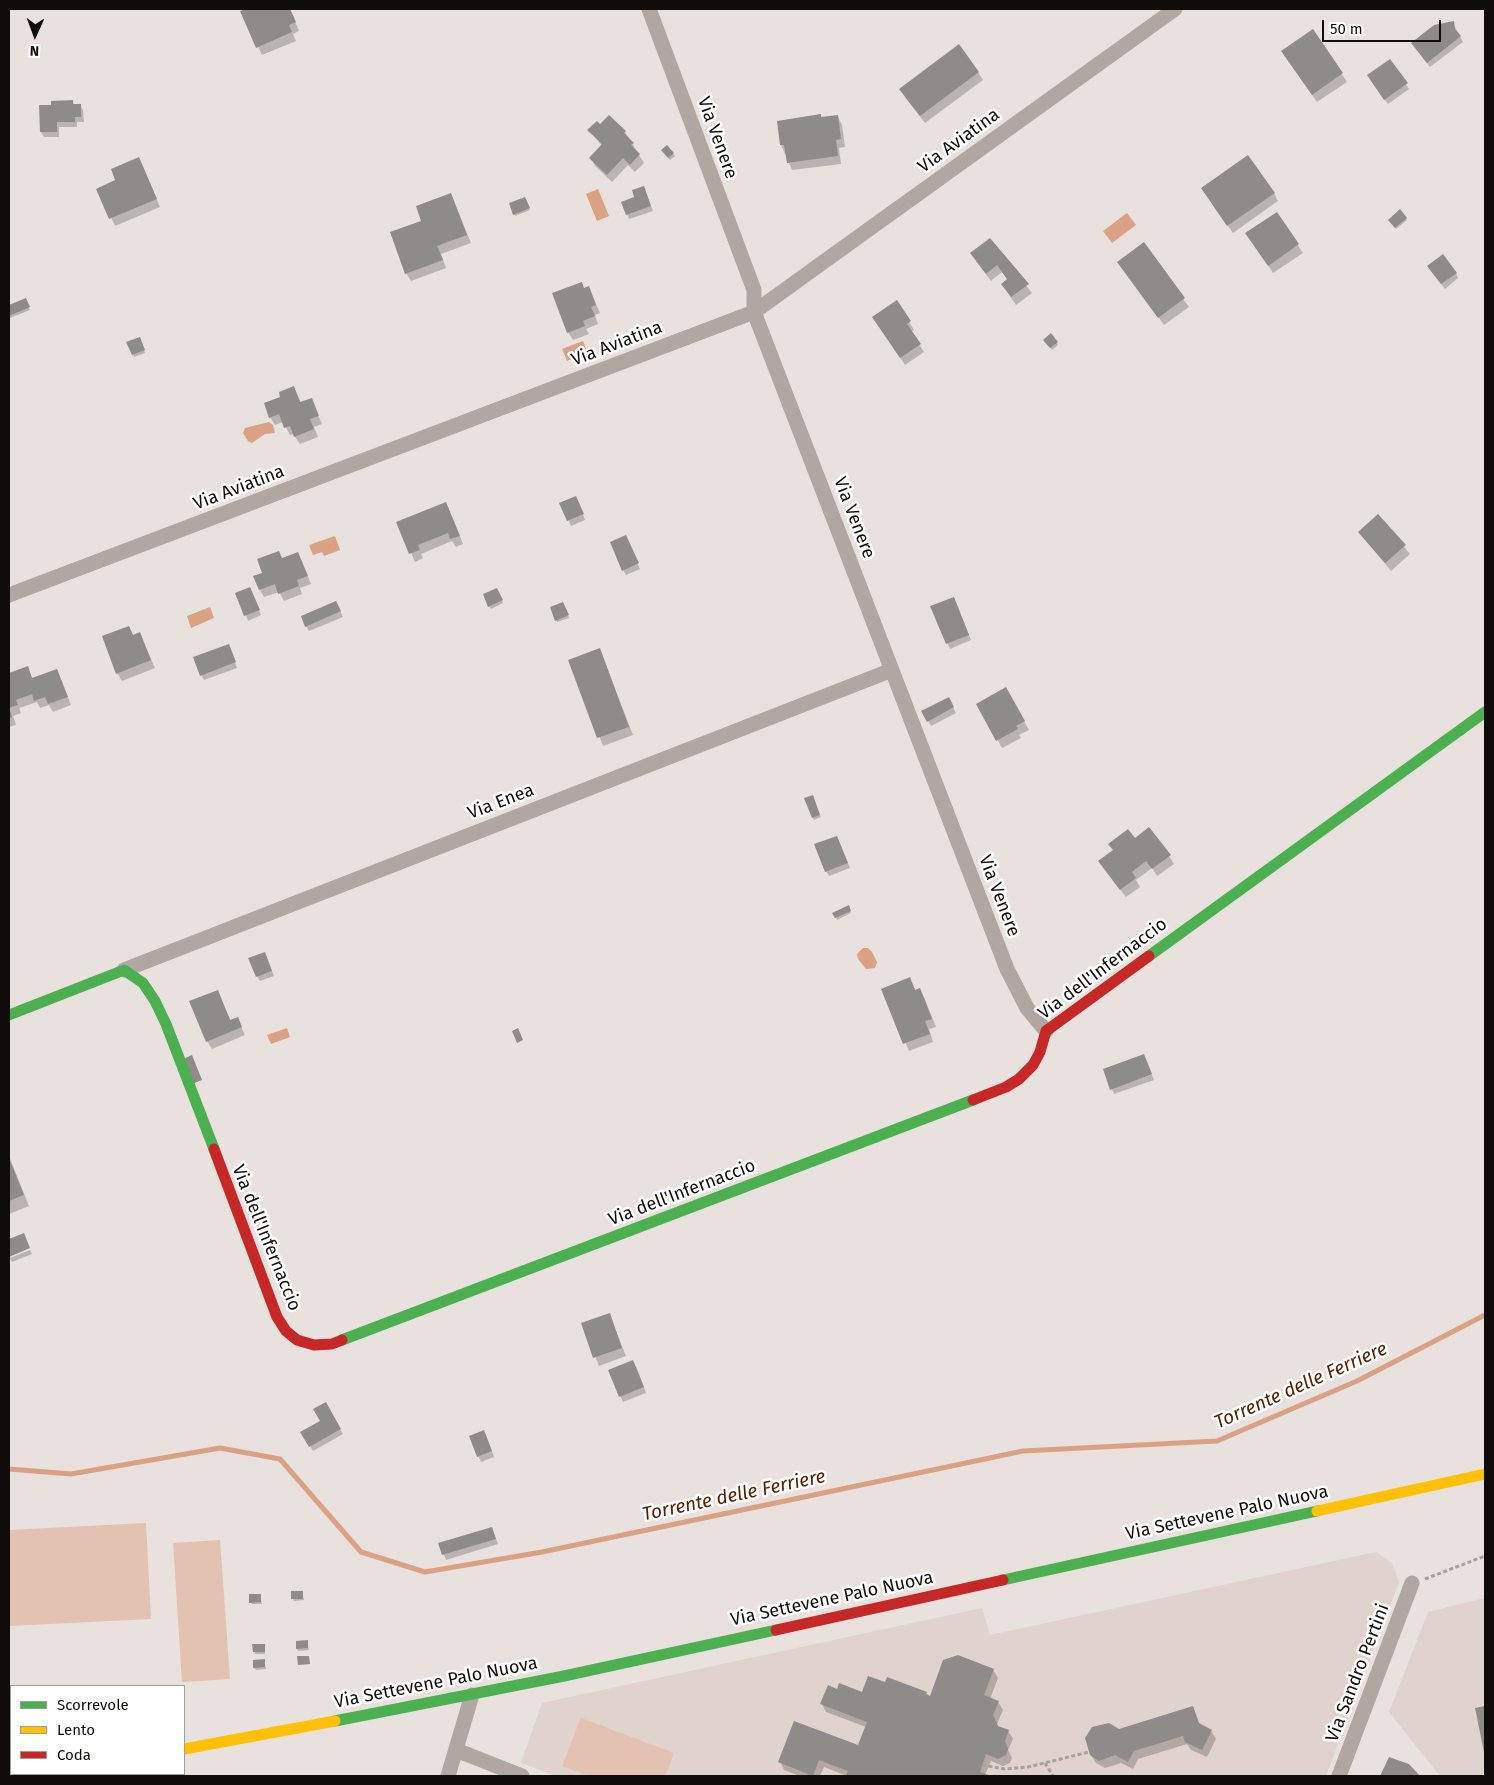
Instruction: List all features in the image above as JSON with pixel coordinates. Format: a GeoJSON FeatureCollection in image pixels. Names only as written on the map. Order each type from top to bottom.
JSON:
{"type":"FeatureCollection","features":[{"type":"Feature","properties":{"kind":"street","name":"Via Venere"},"geometry":{"type":"LineString","coordinates":[[649,9],[754,290],[754,312],[1011,977],[1027,1008],[1046,1030]]}},
{"type":"Feature","properties":{"kind":"street","name":"Via Aviatina"},"geometry":{"type":"LineString","coordinates":[[9,595],[754,312],[1175,9]]}},
{"type":"Feature","properties":{"kind":"street","name":"Via Enea"},"geometry":{"type":"LineString","coordinates":[[124,970],[892,670]]}},
{"type":"Feature","properties":{"kind":"street","name":"Via dell'Infernaccio"},"geometry":{"type":"LineString","coordinates":[[124,970],[143,983],[159,1008],[277,1317],[286,1331],[297,1340],[320,1345],[345,1341],[999,1091],[1019,1079],[1033,1065],[1040,1052],[1046,1030],[1485,712]]}},
{"type":"Feature","properties":{"kind":"street"},"geometry":{"type":"LineString","coordinates":[[9,1015],[124,970]]}},
{"type":"Feature","properties":{"kind":"street","name":"Via Settevene Palo Nuova"},"geometry":{"type":"LineString","coordinates":[[185,1749],[472,1695],[1485,1474]]}},
{"type":"Feature","properties":{"kind":"street","name":"Via Sandro Pertini"},"geometry":{"type":"LineString","coordinates":[[1339,1776],[1412,1583]]}},
{"type":"Feature","properties":{"kind":"street"},"geometry":{"type":"LineString","coordinates":[[448,1776],[472,1695]]}},
{"type":"Feature","properties":{"kind":"street"},"geometry":{"type":"LineString","coordinates":[[456,1750],[522,1776]]}},
{"type":"Feature","properties":{"kind":"path"},"geometry":{"type":"LineString","coordinates":[[1412,1583],[1485,1556]]}},
{"type":"Feature","properties":{"kind":"path"},"geometry":{"type":"LineString","coordinates":[[982,1765],[1005,1769],[1028,1767],[1089,1752]]}},
{"type":"Feature","properties":{"kind":"path"},"geometry":{"type":"LineString","coordinates":[[1045,1763],[1053,1776]]}},
{"type":"Feature","properties":{"kind":"shaded area"},"geometry":{"type":"Polygon","coordinates":[[[598,189],[609,216],[597,221],[586,194],[598,189]]]}},
{"type":"Feature","properties":{"kind":"shaded area"},"geometry":{"type":"Polygon","coordinates":[[[1127,213],[1136,225],[1112,243],[1103,231],[1127,213]]]}},
{"type":"Feature","properties":{"kind":"shaded area"},"geometry":{"type":"Polygon","coordinates":[[[583,341],[588,353],[567,361],[562,349],[583,341]]]}},
{"type":"Feature","properties":{"kind":"shaded area"},"geometry":{"type":"Polygon","coordinates":[[[269,422],[273,425],[275,433],[265,434],[252,443],[248,441],[243,433],[245,428],[269,422]]]}},
{"type":"Feature","properties":{"kind":"shaded area"},"geometry":{"type":"Polygon","coordinates":[[[335,536],[340,550],[324,556],[322,552],[313,555],[309,545],[335,536]]]}},
{"type":"Feature","properties":{"kind":"shaded area"},"geometry":{"type":"Polygon","coordinates":[[[210,607],[214,618],[191,628],[187,616],[210,607]]]}},
{"type":"Feature","properties":{"kind":"shaded area"},"geometry":{"type":"Polygon","coordinates":[[[863,948],[868,948],[872,952],[877,962],[875,968],[866,969],[858,959],[857,954],[863,948]]]}},
{"type":"Feature","properties":{"kind":"shaded area"},"geometry":{"type":"Polygon","coordinates":[[[287,1028],[290,1037],[271,1044],[267,1035],[287,1028]]]}},
{"type":"Feature","properties":{"kind":"shaded area"},"geometry":{"type":"Polygon","coordinates":[[[146,1523],[151,1619],[9,1626],[9,1530],[146,1523]]]}},
{"type":"Feature","properties":{"kind":"shaded area"},"geometry":{"type":"Polygon","coordinates":[[[220,1540],[230,1679],[182,1682],[173,1543],[220,1540]]]}},
{"type":"Feature","properties":{"kind":"shaded area"},"geometry":{"type":"Polygon","coordinates":[[[1376,1552],[1392,1563],[1399,1582],[1326,1776],[556,1776],[521,1763],[542,1703],[982,1608],[990,1635],[1376,1552]]]}},
{"type":"Feature","properties":{"kind":"shaded area"},"geometry":{"type":"Polygon","coordinates":[[[1485,1598],[1485,1776],[1440,1776],[1389,1712],[1428,1612],[1485,1598]]]}},
{"type":"Feature","properties":{"kind":"shaded area"},"geometry":{"type":"Polygon","coordinates":[[[581,1718],[674,1753],[665,1776],[589,1776],[562,1766],[581,1718]]]}},
{"type":"Feature","properties":{"kind":"building"},"geometry":{"type":"Polygon","coordinates":[[[246,9],[290,9],[296,22],[289,25],[292,32],[256,48],[240,11],[246,9]]]}},
{"type":"Feature","properties":{"kind":"building"},"geometry":{"type":"Polygon","coordinates":[[[1454,21],[1455,29],[1461,36],[1427,63],[1411,43],[1434,25],[1454,21]]]}},
{"type":"Feature","properties":{"kind":"building"},"geometry":{"type":"Polygon","coordinates":[[[1313,29],[1343,73],[1312,95],[1281,51],[1313,29]]]}},
{"type":"Feature","properties":{"kind":"building"},"geometry":{"type":"Polygon","coordinates":[[[959,44],[979,72],[920,116],[899,89],[959,44]]]}},
{"type":"Feature","properties":{"kind":"building"},"geometry":{"type":"Polygon","coordinates":[[[1390,59],[1408,83],[1384,100],[1367,75],[1390,59]]]}},
{"type":"Feature","properties":{"kind":"building"},"geometry":{"type":"Polygon","coordinates":[[[73,100],[73,104],[81,104],[81,117],[75,117],[75,122],[57,122],[57,132],[40,132],[39,105],[51,105],[51,101],[73,100]]]}},
{"type":"Feature","properties":{"kind":"building"},"geometry":{"type":"Polygon","coordinates":[[[821,114],[821,117],[838,115],[841,139],[836,140],[838,156],[787,163],[784,145],[780,145],[777,121],[821,114]]]}},
{"type":"Feature","properties":{"kind":"building"},"geometry":{"type":"Polygon","coordinates":[[[609,115],[626,131],[624,133],[634,143],[631,145],[640,154],[630,165],[623,158],[607,175],[589,158],[602,144],[587,130],[597,121],[600,124],[609,115]]]}},
{"type":"Feature","properties":{"kind":"building"},"geometry":{"type":"Polygon","coordinates":[[[667,145],[674,153],[668,158],[661,150],[667,145]]]}},
{"type":"Feature","properties":{"kind":"building"},"geometry":{"type":"Polygon","coordinates":[[[1248,155],[1275,193],[1227,226],[1201,188],[1248,155]]]}},
{"type":"Feature","properties":{"kind":"building"},"geometry":{"type":"Polygon","coordinates":[[[139,157],[157,199],[109,219],[96,189],[115,180],[111,169],[139,157]]]}},
{"type":"Feature","properties":{"kind":"building"},"geometry":{"type":"Polygon","coordinates":[[[644,186],[651,206],[626,215],[621,202],[634,197],[632,190],[644,186]]]}},
{"type":"Feature","properties":{"kind":"building"},"geometry":{"type":"Polygon","coordinates":[[[451,193],[467,235],[437,246],[443,260],[405,274],[390,232],[421,221],[416,206],[451,193]]]}},
{"type":"Feature","properties":{"kind":"building"},"geometry":{"type":"Polygon","coordinates":[[[525,197],[530,208],[513,215],[509,203],[525,197]]]}},
{"type":"Feature","properties":{"kind":"building"},"geometry":{"type":"Polygon","coordinates":[[[1400,209],[1407,218],[1395,228],[1388,220],[1400,209]]]}},
{"type":"Feature","properties":{"kind":"building"},"geometry":{"type":"Polygon","coordinates":[[[1277,212],[1299,244],[1268,266],[1245,233],[1277,212]]]}},
{"type":"Feature","properties":{"kind":"building"},"geometry":{"type":"Polygon","coordinates":[[[990,238],[1029,284],[1011,297],[1001,284],[1007,279],[997,265],[986,274],[970,253],[990,238]]]}},
{"type":"Feature","properties":{"kind":"building"},"geometry":{"type":"Polygon","coordinates":[[[1144,242],[1185,298],[1158,318],[1117,262],[1144,242]]]}},
{"type":"Feature","properties":{"kind":"building"},"geometry":{"type":"Polygon","coordinates":[[[1443,254],[1457,273],[1441,284],[1427,266],[1443,254]]]}},
{"type":"Feature","properties":{"kind":"building"},"geometry":{"type":"Polygon","coordinates":[[[582,282],[584,288],[589,286],[596,305],[591,307],[595,316],[583,321],[585,326],[567,333],[552,293],[582,282]]]}},
{"type":"Feature","properties":{"kind":"building"},"geometry":{"type":"Polygon","coordinates":[[[26,298],[30,307],[9,316],[9,305],[26,298]]]}},
{"type":"Feature","properties":{"kind":"building"},"geometry":{"type":"Polygon","coordinates":[[[897,300],[911,321],[907,324],[921,344],[900,358],[872,317],[897,300]]]}},
{"type":"Feature","properties":{"kind":"building"},"geometry":{"type":"Polygon","coordinates":[[[1051,333],[1058,342],[1050,348],[1043,340],[1051,333]]]}},
{"type":"Feature","properties":{"kind":"building"},"geometry":{"type":"Polygon","coordinates":[[[140,337],[145,350],[132,355],[126,342],[140,337]]]}},
{"type":"Feature","properties":{"kind":"building"},"geometry":{"type":"Polygon","coordinates":[[[294,386],[300,402],[312,398],[319,416],[310,419],[314,429],[294,437],[290,426],[284,428],[279,414],[269,418],[264,403],[280,397],[279,392],[294,386]]]}},
{"type":"Feature","properties":{"kind":"building"},"geometry":{"type":"Polygon","coordinates":[[[576,496],[584,514],[567,521],[559,503],[576,496]]]}},
{"type":"Feature","properties":{"kind":"building"},"geometry":{"type":"Polygon","coordinates":[[[446,502],[460,536],[450,539],[448,533],[418,545],[420,550],[409,554],[396,522],[446,502]]]}},
{"type":"Feature","properties":{"kind":"building"},"geometry":{"type":"Polygon","coordinates":[[[1378,514],[1406,545],[1385,563],[1358,532],[1378,514]]]}},
{"type":"Feature","properties":{"kind":"building"},"geometry":{"type":"Polygon","coordinates":[[[626,535],[639,563],[622,571],[610,542],[626,535]]]}},
{"type":"Feature","properties":{"kind":"building"},"geometry":{"type":"Polygon","coordinates":[[[279,551],[282,558],[298,552],[308,576],[297,580],[299,586],[278,594],[275,584],[259,590],[253,576],[262,573],[257,559],[279,551]]]}},
{"type":"Feature","properties":{"kind":"building"},"geometry":{"type":"Polygon","coordinates":[[[250,587],[260,610],[244,616],[235,593],[250,587]]]}},
{"type":"Feature","properties":{"kind":"building"},"geometry":{"type":"Polygon","coordinates":[[[497,588],[503,600],[488,607],[483,594],[497,588]]]}},
{"type":"Feature","properties":{"kind":"building"},"geometry":{"type":"Polygon","coordinates":[[[954,597],[969,635],[946,644],[930,606],[954,597]]]}},
{"type":"Feature","properties":{"kind":"building"},"geometry":{"type":"Polygon","coordinates":[[[336,601],[341,611],[305,627],[301,616],[336,601]]]}},
{"type":"Feature","properties":{"kind":"building"},"geometry":{"type":"Polygon","coordinates":[[[563,602],[569,615],[555,621],[550,607],[563,602]]]}},
{"type":"Feature","properties":{"kind":"building"},"geometry":{"type":"Polygon","coordinates":[[[129,626],[133,635],[140,632],[151,660],[116,674],[102,636],[129,626]]]}},
{"type":"Feature","properties":{"kind":"building"},"geometry":{"type":"Polygon","coordinates":[[[229,644],[236,662],[200,676],[193,657],[229,644]]]}},
{"type":"Feature","properties":{"kind":"building"},"geometry":{"type":"Polygon","coordinates":[[[600,648],[629,727],[597,738],[568,660],[600,648]]]}},
{"type":"Feature","properties":{"kind":"building"},"geometry":{"type":"Polygon","coordinates":[[[28,666],[32,678],[57,669],[68,697],[48,704],[45,697],[34,701],[32,694],[16,700],[18,705],[9,708],[9,673],[28,666]]]}},
{"type":"Feature","properties":{"kind":"building"},"geometry":{"type":"Polygon","coordinates":[[[1006,687],[1025,721],[1016,726],[1018,729],[996,741],[976,704],[1006,687]]]}},
{"type":"Feature","properties":{"kind":"building"},"geometry":{"type":"Polygon","coordinates":[[[949,697],[954,707],[927,722],[921,711],[949,697]]]}},
{"type":"Feature","properties":{"kind":"building"},"geometry":{"type":"Polygon","coordinates":[[[813,795],[820,815],[812,818],[804,798],[813,795]]]}},
{"type":"Feature","properties":{"kind":"building"},"geometry":{"type":"Polygon","coordinates":[[[1149,827],[1171,855],[1152,869],[1146,861],[1132,872],[1136,878],[1120,890],[1098,861],[1113,850],[1108,844],[1128,829],[1135,838],[1149,827]]]}},
{"type":"Feature","properties":{"kind":"building"},"geometry":{"type":"Polygon","coordinates":[[[837,836],[848,863],[825,872],[814,844],[837,836]]]}},
{"type":"Feature","properties":{"kind":"building"},"geometry":{"type":"Polygon","coordinates":[[[849,905],[851,911],[835,918],[832,913],[849,905]]]}},
{"type":"Feature","properties":{"kind":"building"},"geometry":{"type":"Polygon","coordinates":[[[265,952],[272,971],[256,977],[248,958],[265,952]]]}},
{"type":"Feature","properties":{"kind":"building"},"geometry":{"type":"Polygon","coordinates":[[[910,977],[915,990],[920,988],[932,1019],[925,1021],[930,1034],[903,1044],[881,989],[910,977]]]}},
{"type":"Feature","properties":{"kind":"building"},"geometry":{"type":"Polygon","coordinates":[[[218,990],[230,1020],[238,1017],[242,1027],[206,1042],[189,1001],[218,990]]]}},
{"type":"Feature","properties":{"kind":"building"},"geometry":{"type":"Polygon","coordinates":[[[518,1028],[523,1040],[517,1043],[512,1031],[518,1028]]]}},
{"type":"Feature","properties":{"kind":"building"},"geometry":{"type":"Polygon","coordinates":[[[1144,1054],[1152,1074],[1110,1090],[1103,1069],[1144,1054]]]}},
{"type":"Feature","properties":{"kind":"building"},"geometry":{"type":"Polygon","coordinates":[[[192,1055],[202,1080],[192,1084],[183,1059],[192,1055]]]}},
{"type":"Feature","properties":{"kind":"building"},"geometry":{"type":"Polygon","coordinates":[[[9,1158],[24,1195],[9,1201],[9,1158]]]}},
{"type":"Feature","properties":{"kind":"building"},"geometry":{"type":"Polygon","coordinates":[[[24,1233],[30,1248],[9,1257],[9,1239],[24,1233]]]}},
{"type":"Feature","properties":{"kind":"building"},"geometry":{"type":"Polygon","coordinates":[[[610,1313],[622,1348],[593,1358],[581,1323],[610,1313]]]}},
{"type":"Feature","properties":{"kind":"building"},"geometry":{"type":"Polygon","coordinates":[[[633,1360],[644,1387],[619,1397],[608,1370],[633,1360]]]}},
{"type":"Feature","properties":{"kind":"building"},"geometry":{"type":"Polygon","coordinates":[[[326,1402],[341,1429],[309,1447],[300,1432],[320,1421],[313,1409],[326,1402]]]}},
{"type":"Feature","properties":{"kind":"building"},"geometry":{"type":"Polygon","coordinates":[[[484,1430],[492,1451],[477,1457],[469,1436],[484,1430]]]}},
{"type":"Feature","properties":{"kind":"building"},"geometry":{"type":"Polygon","coordinates":[[[492,1527],[496,1539],[442,1555],[438,1543],[492,1527]]]}},
{"type":"Feature","properties":{"kind":"building"},"geometry":{"type":"Polygon","coordinates":[[[291,1591],[303,1591],[303,1599],[291,1599],[291,1591]]]}},
{"type":"Feature","properties":{"kind":"building"},"geometry":{"type":"Polygon","coordinates":[[[249,1594],[261,1594],[261,1602],[249,1603],[249,1594]]]}},
{"type":"Feature","properties":{"kind":"building"},"geometry":{"type":"Polygon","coordinates":[[[308,1640],[308,1648],[296,1649],[296,1641],[308,1640]]]}},
{"type":"Feature","properties":{"kind":"building"},"geometry":{"type":"Polygon","coordinates":[[[252,1644],[265,1644],[265,1652],[253,1652],[252,1644]]]}},
{"type":"Feature","properties":{"kind":"building"},"geometry":{"type":"Polygon","coordinates":[[[958,1655],[994,1669],[984,1695],[999,1701],[993,1715],[998,1726],[1009,1730],[1005,1741],[1008,1749],[1006,1755],[998,1759],[986,1754],[980,1772],[991,1776],[846,1776],[848,1771],[819,1760],[813,1776],[778,1762],[794,1721],[858,1745],[867,1722],[820,1704],[828,1685],[837,1689],[839,1683],[862,1692],[868,1676],[885,1682],[887,1677],[927,1692],[926,1694],[930,1696],[943,1660],[958,1655]]]}},
{"type":"Feature","properties":{"kind":"building"},"geometry":{"type":"Polygon","coordinates":[[[297,1656],[309,1656],[310,1664],[298,1665],[297,1656]]]}},
{"type":"Feature","properties":{"kind":"building"},"geometry":{"type":"Polygon","coordinates":[[[265,1659],[265,1667],[253,1668],[253,1660],[265,1659]]]}},
{"type":"Feature","properties":{"kind":"building"},"geometry":{"type":"Polygon","coordinates":[[[1193,1706],[1199,1723],[1212,1730],[1202,1750],[1185,1742],[1183,1736],[1134,1751],[1128,1762],[1115,1755],[1099,1761],[1090,1755],[1085,1738],[1092,1727],[1109,1723],[1119,1729],[1193,1706]]]}},
{"type":"Feature","properties":{"kind":"building"},"geometry":{"type":"Polygon","coordinates":[[[1485,1706],[1485,1752],[1484,1752],[1475,1708],[1485,1706]]]}},
{"type":"Feature","properties":{"kind":"building"},"geometry":{"type":"Polygon","coordinates":[[[1389,1757],[1409,1764],[1420,1776],[1380,1776],[1389,1757]]]}},
{"type":"Feature","properties":{"kind":"waterway","name":"Torrente delle Ferriere"},"geometry":{"type":"LineString","coordinates":[[9,1469],[71,1474],[220,1448],[280,1459],[361,1552],[425,1572],[542,1552],[1023,1451],[1217,1441],[1357,1381],[1485,1315]]}},
{"type":"Feature","properties":{"kind":"traffic: fast"},"geometry":{"type":"LineString","coordinates":[[1149,956],[1485,712]]}},
{"type":"Feature","properties":{"kind":"traffic: fast"},"geometry":{"type":"LineString","coordinates":[[9,1015],[124,970],[143,983],[155,1001],[166,1024],[214,1149]]}},
{"type":"Feature","properties":{"kind":"traffic: fast"},"geometry":{"type":"LineString","coordinates":[[342,1340],[973,1100]]}},
{"type":"Feature","properties":{"kind":"traffic: fast"},"geometry":{"type":"LineString","coordinates":[[1003,1580],[1317,1511]]}},
{"type":"Feature","properties":{"kind":"traffic: fast"},"geometry":{"type":"LineString","coordinates":[[335,1721],[564,1676],[776,1630]]}},
{"type":"Feature","properties":{"kind":"traffic: fast"},"geometry":{"type":"LineString","coordinates":[[36,1776],[43,1775]]}},
{"type":"Feature","properties":{"kind":"traffic: slow"},"geometry":{"type":"LineString","coordinates":[[1317,1511],[1485,1474]]}},
{"type":"Feature","properties":{"kind":"traffic: slow"},"geometry":{"type":"LineString","coordinates":[[185,1749],[335,1721]]}},
{"type":"Feature","properties":{"kind":"traffic: jam"},"geometry":{"type":"LineString","coordinates":[[973,1100],[1006,1087],[1019,1079],[1033,1065],[1040,1052],[1046,1031],[1149,956]]}},
{"type":"Feature","properties":{"kind":"traffic: jam"},"geometry":{"type":"LineString","coordinates":[[214,1149],[277,1317],[286,1331],[297,1340],[314,1345],[332,1344],[342,1340]]}},
{"type":"Feature","properties":{"kind":"traffic: jam"},"geometry":{"type":"LineString","coordinates":[[776,1630],[1003,1580]]}}]}
